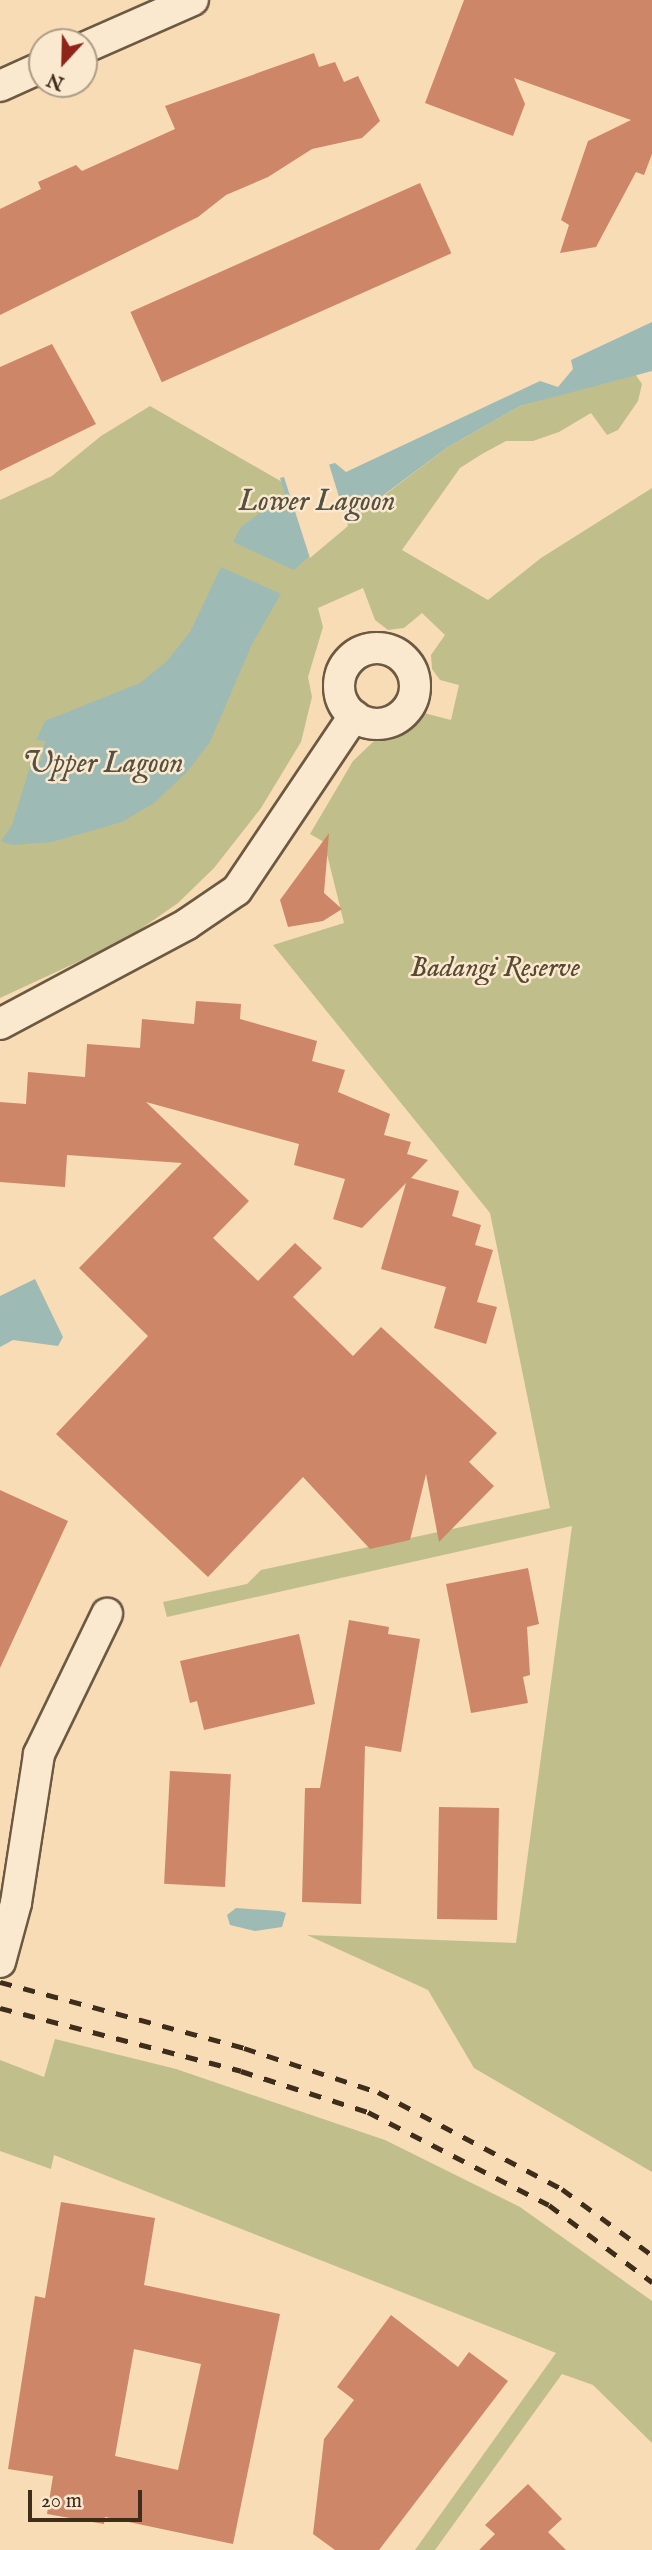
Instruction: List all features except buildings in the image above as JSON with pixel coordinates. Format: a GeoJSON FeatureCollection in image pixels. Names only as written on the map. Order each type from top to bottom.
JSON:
{"type":"FeatureCollection","features":[{"type":"Feature","properties":{"kind":"street"},"geometry":{"type":"LineString","coordinates":[[98,42],[193,0]]}},
{"type":"Feature","properties":{"kind":"street"},"geometry":{"type":"LineString","coordinates":[[0,86],[28,73]]}},
{"type":"Feature","properties":{"kind":"street"},"geometry":{"type":"LineString","coordinates":[[0,1024],[187,924],[237,890],[354,716]]}},
{"type":"Feature","properties":{"kind":"street"},"geometry":{"type":"LineString","coordinates":[[0,1962],[16,1903],[13,1825],[39,1754],[107,1614]]}},
{"type":"Feature","properties":{"kind":"green space","name":"Badangi Reserve"},"geometry":{"type":"Polygon","coordinates":[[[635,374],[642,384],[638,401],[618,430],[607,435],[591,413],[559,432],[533,441],[506,441],[482,454],[460,468],[402,550],[488,600],[541,558],[652,488],[652,2172],[474,2068],[428,1990],[307,1935],[516,1943],[572,1526],[167,1617],[163,1602],[247,1584],[261,1570],[550,1508],[490,1213],[273,945],[344,923],[324,842],[310,834],[353,761],[374,741],[424,713],[451,720],[459,685],[440,680],[432,669],[431,655],[445,635],[422,613],[404,628],[388,630],[375,620],[363,588],[318,608],[323,627],[308,677],[312,697],[301,742],[261,808],[214,868],[178,903],[125,940],[0,998],[0,500],[52,476],[101,436],[150,406],[350,521],[448,447],[520,406],[635,374]]]}},
{"type":"Feature","properties":{"kind":"green space"},"geometry":{"type":"Polygon","coordinates":[[[55,2039],[176,2069],[385,2140],[520,2207],[652,2301],[652,2443],[593,2385],[562,2374],[435,2550],[415,2550],[556,2353],[54,2155],[51,2169],[0,2151],[0,2060],[44,2077],[55,2039]]]}},
{"type":"Feature","properties":{"kind":"water","name":"Lower Lagoon"},"geometry":{"type":"Polygon","coordinates":[[[652,322],[652,371],[520,406],[448,447],[342,526],[294,570],[233,542],[241,527],[285,494],[280,478],[335,463],[346,472],[540,381],[558,387],[573,369],[571,360],[652,322]]]}},
{"type":"Feature","properties":{"kind":"water","name":"Upper Lagoon"},"geometry":{"type":"Polygon","coordinates":[[[221,567],[281,594],[252,644],[210,742],[187,772],[154,803],[122,822],[52,842],[12,845],[1,841],[12,825],[31,763],[41,761],[45,741],[36,740],[45,721],[140,683],[167,661],[190,632],[221,567]]]}},
{"type":"Feature","properties":{"kind":"water"},"geometry":{"type":"Polygon","coordinates":[[[35,1279],[63,1337],[58,1346],[13,1340],[0,1347],[0,1296],[35,1279]]]}},
{"type":"Feature","properties":{"kind":"water"},"geometry":{"type":"Polygon","coordinates":[[[236,1908],[286,1913],[282,1927],[255,1931],[230,1925],[227,1915],[236,1908]]]}},
{"type":"Feature","properties":{"kind":"pier"},"geometry":{"type":"Polygon","coordinates":[[[328,461],[348,526],[310,558],[283,474],[328,461]]]}},
{"type":"Feature","properties":{"kind":"railway"},"geometry":{"type":"LineString","coordinates":[[0,1982],[244,2048],[378,2092],[562,2189],[652,2255]]}},
{"type":"Feature","properties":{"kind":"railway"},"geometry":{"type":"LineString","coordinates":[[0,2008],[241,2071],[368,2112],[549,2205],[652,2282]]}}]}
